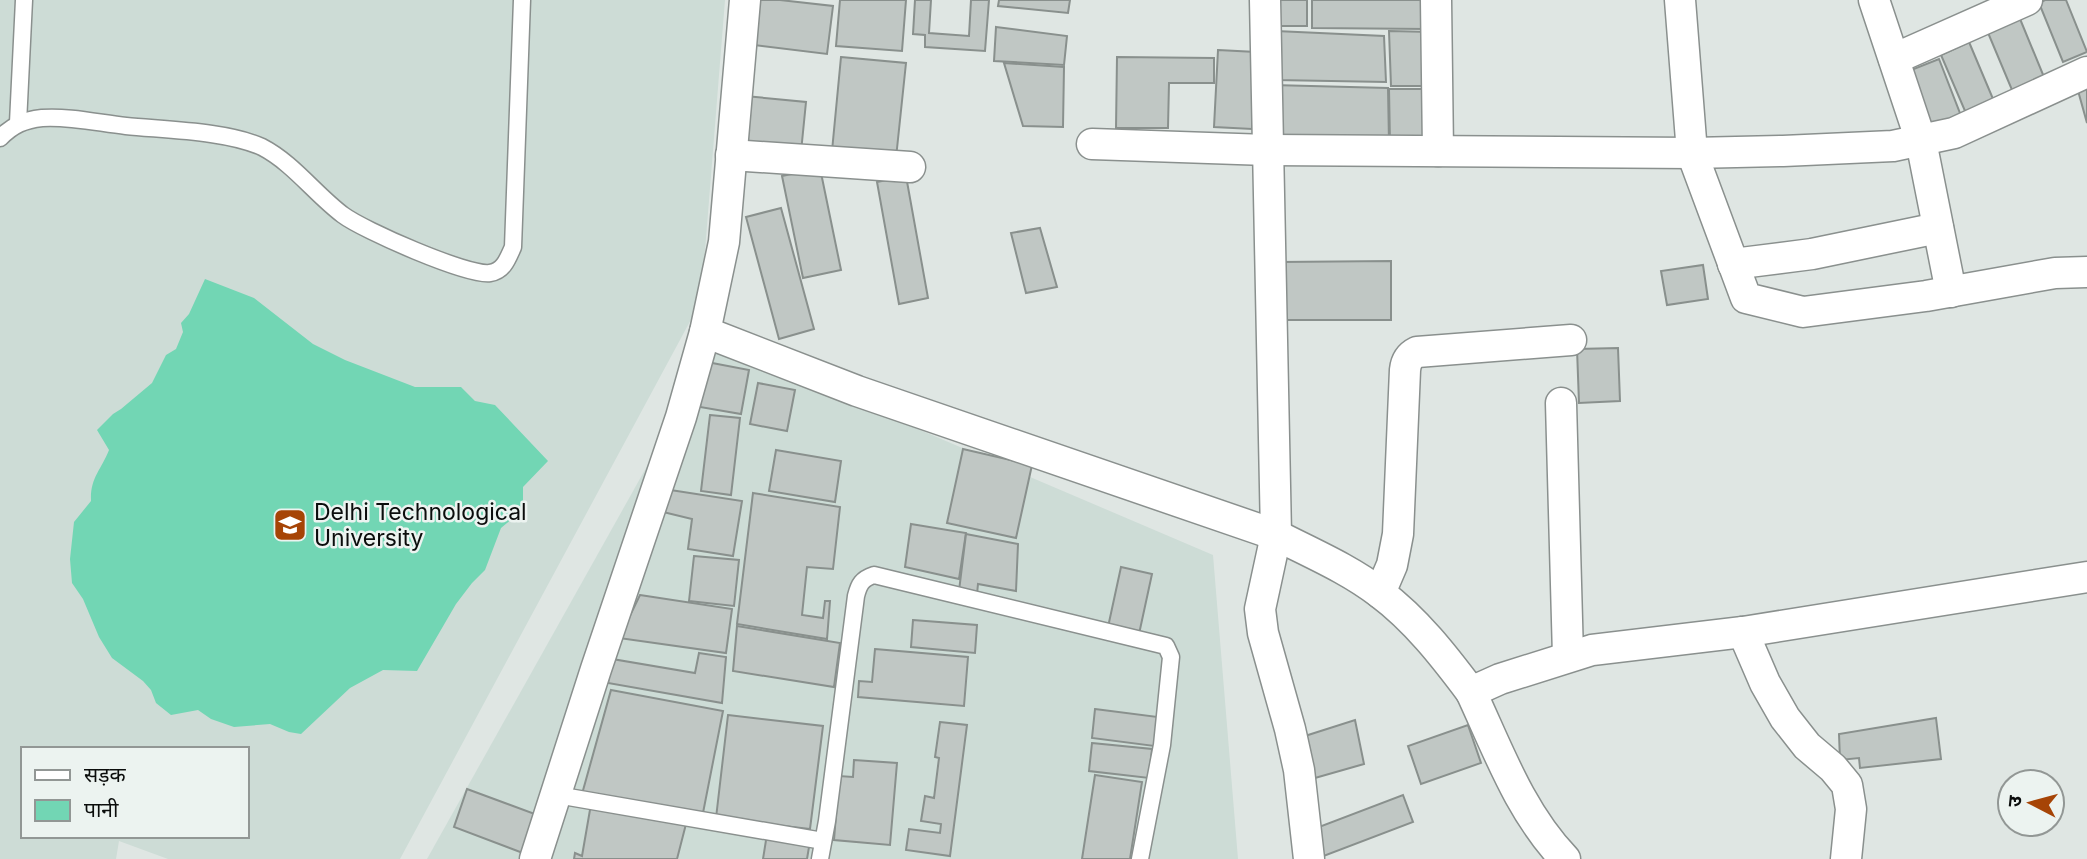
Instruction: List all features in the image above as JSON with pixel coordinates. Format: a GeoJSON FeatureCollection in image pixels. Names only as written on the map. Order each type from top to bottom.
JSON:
{"type":"FeatureCollection","features":[{"type":"Feature","properties":{"kind":"street"},"geometry":{"type":"LineString","coordinates":[[535,859],[681,417],[705,332],[724,242],[745,0]]}},
{"type":"Feature","properties":{"kind":"street"},"geometry":{"type":"LineString","coordinates":[[1265,0],[1276,535],[1262,599],[1262,633],[1299,770],[1309,859]]}},
{"type":"Feature","properties":{"kind":"street"},"geometry":{"type":"LineString","coordinates":[[1436,0],[1438,151]]}},
{"type":"Feature","properties":{"kind":"street"},"geometry":{"type":"LineString","coordinates":[[1680,0],[1692,153],[1746,298],[1803,312],[1951,292],[2055,273],[2087,272]]}},
{"type":"Feature","properties":{"kind":"street"},"geometry":{"type":"LineString","coordinates":[[1874,0],[1922,141],[1951,292]]}},
{"type":"Feature","properties":{"kind":"street"},"geometry":{"type":"LineString","coordinates":[[1894,59],[2026,0]]}},
{"type":"Feature","properties":{"kind":"street"},"geometry":{"type":"LineString","coordinates":[[1092,144],[1267,150],[1692,153],[1893,146],[1954,133],[2087,72]]}},
{"type":"Feature","properties":{"kind":"street"},"geometry":{"type":"LineString","coordinates":[[731,155],[910,167]]}},
{"type":"Feature","properties":{"kind":"street"},"geometry":{"type":"LineString","coordinates":[[1733,264],[1812,254],[1938,228]]}},
{"type":"Feature","properties":{"kind":"street"},"geometry":{"type":"LineString","coordinates":[[705,332],[857,391],[1276,535],[1331,563],[1380,593],[1438,647],[1471,692],[1526,809],[1565,859]]}},
{"type":"Feature","properties":{"kind":"street"},"geometry":{"type":"LineString","coordinates":[[1380,593],[1392,565],[1398,534],[1405,370],[1411,355],[1417,352],[1572,340]]}},
{"type":"Feature","properties":{"kind":"street"},"geometry":{"type":"LineString","coordinates":[[1561,403],[1568,656]]}},
{"type":"Feature","properties":{"kind":"street"},"geometry":{"type":"LineString","coordinates":[[1471,692],[1500,679],[1592,650],[1743,632],[2087,578]]}},
{"type":"Feature","properties":{"kind":"street"},"geometry":{"type":"LineString","coordinates":[[1743,632],[1765,683],[1785,718],[1807,746],[1833,768],[1847,785],[1851,809],[1846,859]]}},
{"type":"Feature","properties":{"kind":"lane"},"geometry":{"type":"LineString","coordinates":[[18,123],[24,0]]}},
{"type":"Feature","properties":{"kind":"lane"},"geometry":{"type":"LineString","coordinates":[[0,138],[18,123],[57,118],[228,137],[260,146],[282,159],[344,216],[373,233],[471,271],[491,273],[505,265],[513,247],[523,1]]}},
{"type":"Feature","properties":{"kind":"lane"},"geometry":{"type":"LineString","coordinates":[[820,859],[858,585],[874,575],[1166,646],[1171,657],[1162,745],[1140,859]]}},
{"type":"Feature","properties":{"kind":"lane"},"geometry":{"type":"LineString","coordinates":[[557,796],[823,841]]}},
{"type":"Feature","properties":{"kind":"shaded area","name":"Delhi Technological University"},"geometry":{"type":"Polygon","coordinates":[[[0,0],[725,0],[701,301],[400,859],[168,859],[119,841],[116,859],[0,859],[0,0]]]}},
{"type":"Feature","properties":{"kind":"shaded area"},"geometry":{"type":"Polygon","coordinates":[[[716,343],[1213,555],[1238,859],[427,859],[716,343]]]}},
{"type":"Feature","properties":{"kind":"water"},"geometry":{"type":"Polygon","coordinates":[[[205,279],[254,298],[313,344],[345,360],[415,387],[461,387],[475,401],[495,405],[548,461],[523,487],[523,505],[501,528],[485,570],[456,604],[417,671],[383,670],[350,688],[301,734],[270,724],[234,727],[211,719],[198,710],[171,715],[156,703],[151,690],[143,681],[112,658],[99,637],[83,599],[72,583],[70,559],[74,522],[91,501],[94,480],[109,450],[97,430],[152,383],[166,355],[176,349],[183,332],[181,323],[189,314],[205,279]]]}},
{"type":"Feature","properties":{"kind":"building"},"geometry":{"type":"Polygon","coordinates":[[[752,0],[833,6],[827,54],[746,44],[752,0]]]}},
{"type":"Feature","properties":{"kind":"building"},"geometry":{"type":"Polygon","coordinates":[[[840,0],[906,0],[902,51],[836,46],[840,0]]]}},
{"type":"Feature","properties":{"kind":"building"},"geometry":{"type":"Polygon","coordinates":[[[915,0],[931,0],[929,33],[969,36],[971,0],[989,0],[985,51],[925,47],[925,35],[913,34],[915,0]]]}},
{"type":"Feature","properties":{"kind":"building"},"geometry":{"type":"Polygon","coordinates":[[[999,0],[1070,0],[1068,13],[998,6],[999,0]]]}},
{"type":"Feature","properties":{"kind":"building"},"geometry":{"type":"Polygon","coordinates":[[[1276,0],[1307,0],[1307,26],[1276,26],[1276,0]]]}},
{"type":"Feature","properties":{"kind":"building"},"geometry":{"type":"Polygon","coordinates":[[[1312,0],[1427,0],[1427,29],[1312,28],[1312,0]]]}},
{"type":"Feature","properties":{"kind":"building"},"geometry":{"type":"Polygon","coordinates":[[[2045,0],[2066,0],[2087,52],[2063,62],[2039,3],[2045,0]]]}},
{"type":"Feature","properties":{"kind":"building"},"geometry":{"type":"Polygon","coordinates":[[[2018,14],[2044,77],[2012,90],[1986,28],[2018,14]]]}},
{"type":"Feature","properties":{"kind":"building"},"geometry":{"type":"Polygon","coordinates":[[[996,27],[1067,36],[1064,65],[994,61],[996,27]]]}},
{"type":"Feature","properties":{"kind":"building"},"geometry":{"type":"Polygon","coordinates":[[[1276,31],[1384,36],[1386,82],[1276,80],[1276,31]]]}},
{"type":"Feature","properties":{"kind":"building"},"geometry":{"type":"Polygon","coordinates":[[[1389,31],[1432,32],[1430,86],[1391,86],[1389,31]]]}},
{"type":"Feature","properties":{"kind":"building"},"geometry":{"type":"Polygon","coordinates":[[[1969,42],[1996,106],[1968,118],[1941,55],[1969,42]]]}},
{"type":"Feature","properties":{"kind":"building"},"geometry":{"type":"Polygon","coordinates":[[[1218,50],[1256,52],[1252,129],[1214,127],[1218,50]]]}},
{"type":"Feature","properties":{"kind":"building"},"geometry":{"type":"Polygon","coordinates":[[[841,57],[906,63],[896,158],[832,151],[841,57]]]}},
{"type":"Feature","properties":{"kind":"building"},"geometry":{"type":"Polygon","coordinates":[[[1117,57],[1214,58],[1214,83],[1169,83],[1168,128],[1116,128],[1117,57]]]}},
{"type":"Feature","properties":{"kind":"building"},"geometry":{"type":"Polygon","coordinates":[[[1939,59],[1963,121],[1929,134],[1906,72],[1939,59]]]}},
{"type":"Feature","properties":{"kind":"building"},"geometry":{"type":"Polygon","coordinates":[[[1004,63],[1064,67],[1063,127],[1023,126],[1004,63]]]}},
{"type":"Feature","properties":{"kind":"building"},"geometry":{"type":"Polygon","coordinates":[[[2087,83],[2087,123],[2077,87],[2087,83]]]}},
{"type":"Feature","properties":{"kind":"building"},"geometry":{"type":"Polygon","coordinates":[[[1272,85],[1388,88],[1389,143],[1275,138],[1272,85]]]}},
{"type":"Feature","properties":{"kind":"building"},"geometry":{"type":"Polygon","coordinates":[[[1389,89],[1431,89],[1432,142],[1390,143],[1389,89]]]}},
{"type":"Feature","properties":{"kind":"building"},"geometry":{"type":"Polygon","coordinates":[[[745,96],[806,102],[801,152],[740,146],[745,96]]]}},
{"type":"Feature","properties":{"kind":"building"},"geometry":{"type":"Polygon","coordinates":[[[820,168],[841,270],[803,278],[782,176],[820,168]]]}},
{"type":"Feature","properties":{"kind":"building"},"geometry":{"type":"Polygon","coordinates":[[[906,176],[928,298],[899,304],[877,182],[906,176]]]}},
{"type":"Feature","properties":{"kind":"building"},"geometry":{"type":"Polygon","coordinates":[[[781,208],[814,329],[779,339],[746,217],[781,208]]]}},
{"type":"Feature","properties":{"kind":"building"},"geometry":{"type":"Polygon","coordinates":[[[1040,228],[1057,287],[1026,293],[1011,233],[1040,228]]]}},
{"type":"Feature","properties":{"kind":"building"},"geometry":{"type":"Polygon","coordinates":[[[1391,261],[1391,320],[1279,320],[1279,262],[1391,261]]]}},
{"type":"Feature","properties":{"kind":"building"},"geometry":{"type":"Polygon","coordinates":[[[1703,265],[1708,299],[1667,305],[1661,271],[1703,265]]]}},
{"type":"Feature","properties":{"kind":"building"},"geometry":{"type":"Polygon","coordinates":[[[1618,348],[1620,401],[1579,403],[1577,349],[1618,348]]]}},
{"type":"Feature","properties":{"kind":"building"},"geometry":{"type":"Polygon","coordinates":[[[707,362],[749,370],[741,414],[700,407],[707,362]]]}},
{"type":"Feature","properties":{"kind":"building"},"geometry":{"type":"Polygon","coordinates":[[[758,383],[795,390],[787,431],[750,424],[758,383]]]}},
{"type":"Feature","properties":{"kind":"building"},"geometry":{"type":"Polygon","coordinates":[[[710,415],[740,418],[731,495],[701,491],[710,415]]]}},
{"type":"Feature","properties":{"kind":"building"},"geometry":{"type":"Polygon","coordinates":[[[963,449],[1032,465],[1016,538],[947,523],[963,449]]]}},
{"type":"Feature","properties":{"kind":"building"},"geometry":{"type":"Polygon","coordinates":[[[776,450],[841,461],[835,502],[769,491],[776,450]]]}},
{"type":"Feature","properties":{"kind":"building"},"geometry":{"type":"Polygon","coordinates":[[[664,489],[742,501],[733,556],[688,549],[692,519],[659,511],[664,489]]]}},
{"type":"Feature","properties":{"kind":"building"},"geometry":{"type":"Polygon","coordinates":[[[753,493],[840,507],[833,569],[807,567],[802,615],[823,618],[825,601],[830,601],[827,639],[737,624],[753,493]]]}},
{"type":"Feature","properties":{"kind":"building"},"geometry":{"type":"Polygon","coordinates":[[[911,524],[966,533],[959,579],[905,567],[911,524]]]}},
{"type":"Feature","properties":{"kind":"building"},"geometry":{"type":"Polygon","coordinates":[[[966,534],[1018,544],[1016,591],[978,584],[977,594],[959,591],[966,534]]]}},
{"type":"Feature","properties":{"kind":"building"},"geometry":{"type":"Polygon","coordinates":[[[694,556],[739,560],[734,606],[689,601],[694,556]]]}},
{"type":"Feature","properties":{"kind":"building"},"geometry":{"type":"Polygon","coordinates":[[[1121,567],[1152,574],[1139,634],[1108,627],[1121,567]]]}},
{"type":"Feature","properties":{"kind":"building"},"geometry":{"type":"Polygon","coordinates":[[[640,595],[732,609],[726,653],[619,638],[640,595]]]}},
{"type":"Feature","properties":{"kind":"building"},"geometry":{"type":"Polygon","coordinates":[[[913,620],[977,625],[975,653],[911,647],[913,620]]]}},
{"type":"Feature","properties":{"kind":"building"},"geometry":{"type":"Polygon","coordinates":[[[737,626],[840,643],[834,687],[733,671],[737,626]]]}},
{"type":"Feature","properties":{"kind":"building"},"geometry":{"type":"Polygon","coordinates":[[[875,649],[968,657],[964,706],[858,697],[859,681],[872,682],[875,649]]]}},
{"type":"Feature","properties":{"kind":"building"},"geometry":{"type":"Polygon","coordinates":[[[699,653],[726,657],[722,703],[608,683],[612,659],[695,673],[699,653]]]}},
{"type":"Feature","properties":{"kind":"building"},"geometry":{"type":"Polygon","coordinates":[[[611,690],[723,711],[702,818],[582,794],[611,690]]]}},
{"type":"Feature","properties":{"kind":"building"},"geometry":{"type":"Polygon","coordinates":[[[1095,709],[1158,717],[1154,746],[1092,738],[1095,709]]]}},
{"type":"Feature","properties":{"kind":"building"},"geometry":{"type":"Polygon","coordinates":[[[728,715],[823,726],[810,829],[716,818],[728,715]]]}},
{"type":"Feature","properties":{"kind":"building"},"geometry":{"type":"Polygon","coordinates":[[[1936,718],[1941,759],[1860,768],[1859,758],[1840,760],[1839,734],[1936,718]]]}},
{"type":"Feature","properties":{"kind":"building"},"geometry":{"type":"Polygon","coordinates":[[[1355,720],[1364,764],[1315,778],[1305,736],[1355,720]]]}},
{"type":"Feature","properties":{"kind":"building"},"geometry":{"type":"Polygon","coordinates":[[[940,722],[967,725],[950,856],[906,850],[909,829],[940,833],[941,824],[921,821],[925,796],[934,798],[939,758],[935,757],[940,722]]]}},
{"type":"Feature","properties":{"kind":"building"},"geometry":{"type":"Polygon","coordinates":[[[1468,725],[1481,763],[1421,784],[1408,746],[1468,725]]]}},
{"type":"Feature","properties":{"kind":"building"},"geometry":{"type":"Polygon","coordinates":[[[1092,743],[1152,749],[1149,778],[1089,771],[1092,743]]]}},
{"type":"Feature","properties":{"kind":"building"},"geometry":{"type":"Polygon","coordinates":[[[854,760],[897,763],[890,845],[834,840],[839,776],[853,777],[854,760]]]}},
{"type":"Feature","properties":{"kind":"building"},"geometry":{"type":"Polygon","coordinates":[[[1095,775],[1142,782],[1130,859],[1082,859],[1095,775]]]}},
{"type":"Feature","properties":{"kind":"building"},"geometry":{"type":"Polygon","coordinates":[[[467,789],[543,817],[528,855],[454,827],[467,789]]]}},
{"type":"Feature","properties":{"kind":"building"},"geometry":{"type":"Polygon","coordinates":[[[1403,795],[1413,822],[1321,857],[1311,830],[1403,795]]]}},
{"type":"Feature","properties":{"kind":"building"},"geometry":{"type":"Polygon","coordinates":[[[591,804],[686,824],[677,859],[574,859],[575,853],[582,856],[591,804]]]}},
{"type":"Feature","properties":{"kind":"building"},"geometry":{"type":"Polygon","coordinates":[[[767,834],[810,841],[807,859],[763,859],[767,834]]]}},
{"type":"Feature","properties":{"kind":"place","name":"Delhi Technological University"},"geometry":{"type":"Point","coordinates":[290,525]}}]}
